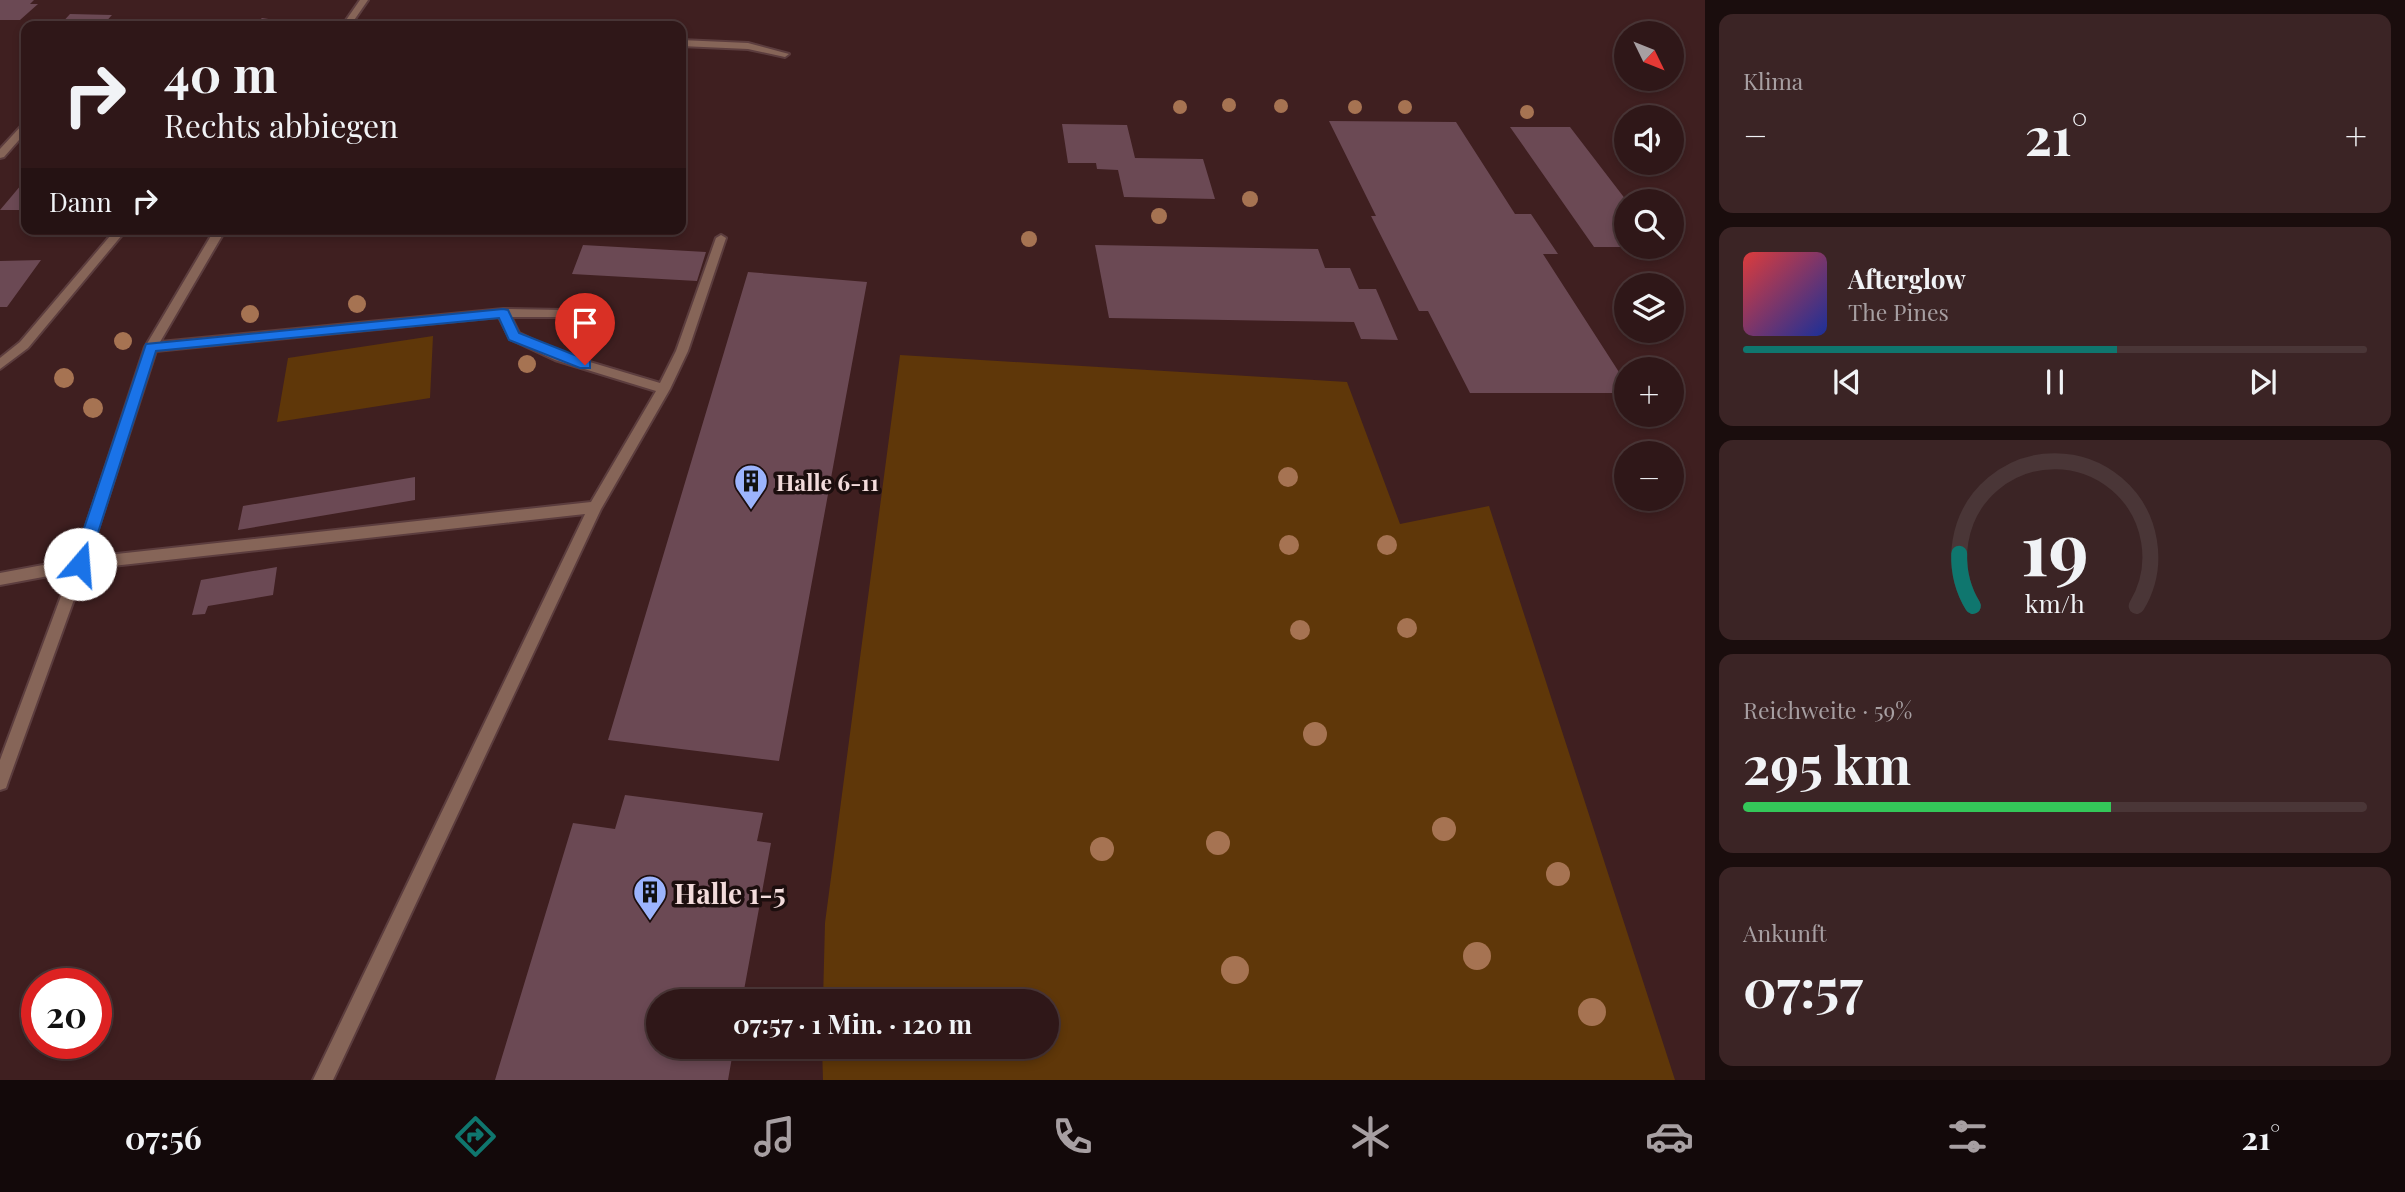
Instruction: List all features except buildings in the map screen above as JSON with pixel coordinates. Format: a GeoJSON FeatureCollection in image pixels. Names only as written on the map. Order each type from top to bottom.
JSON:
{"type":"FeatureCollection","features":[{"type":"Feature","properties":{"kind":"street"},"geometry":{"type":"LineString","coordinates":[[349,21],[364,0]]}},
{"type":"Feature","properties":{"kind":"street"},"geometry":{"type":"LineString","coordinates":[[686,43],[748,46],[785,54]]}},
{"type":"Feature","properties":{"kind":"street"},"geometry":{"type":"LineString","coordinates":[[0,155],[21,132]]}},
{"type":"Feature","properties":{"kind":"street"},"geometry":{"type":"LineString","coordinates":[[0,365],[24,345],[117,235]]}},
{"type":"Feature","properties":{"kind":"street"},"geometry":{"type":"LineString","coordinates":[[0,782],[80,564],[151,347],[217,235]]}},
{"type":"Feature","properties":{"kind":"street"},"geometry":{"type":"LineString","coordinates":[[323,1080],[595,507],[682,351],[721,238]]}},
{"type":"Feature","properties":{"kind":"street"},"geometry":{"type":"LineString","coordinates":[[151,347],[503,313],[563,314]]}},
{"type":"Feature","properties":{"kind":"street"},"geometry":{"type":"LineString","coordinates":[[503,313],[514,337],[559,357],[663,389]]}},
{"type":"Feature","properties":{"kind":"street"},"geometry":{"type":"LineString","coordinates":[[0,579],[80,564],[595,507]]}},
{"type":"Feature","properties":{"kind":"shaded area"},"geometry":{"type":"Polygon","coordinates":[[[433,336],[430,398],[277,422],[288,358],[433,336]]]}},
{"type":"Feature","properties":{"kind":"shaded area"},"geometry":{"type":"Polygon","coordinates":[[[900,355],[1347,382],[1400,524],[1489,506],[1675,1080],[823,1080],[822,1059],[1059,1059],[1059,989],[823,989],[825,923],[900,355]]]}},
{"type":"Feature","properties":{"kind":"place","name":"Halle 6-11"},"geometry":{"type":"Point","coordinates":[751,511]}},
{"type":"Feature","properties":{"kind":"place","name":"Halle 1-5"},"geometry":{"type":"Point","coordinates":[650,922]}},
{"type":"Feature","properties":{"kind":"route"},"geometry":{"type":"LineString","coordinates":[[80,564],[151,347],[503,313],[514,337],[585,365]]}}]}
